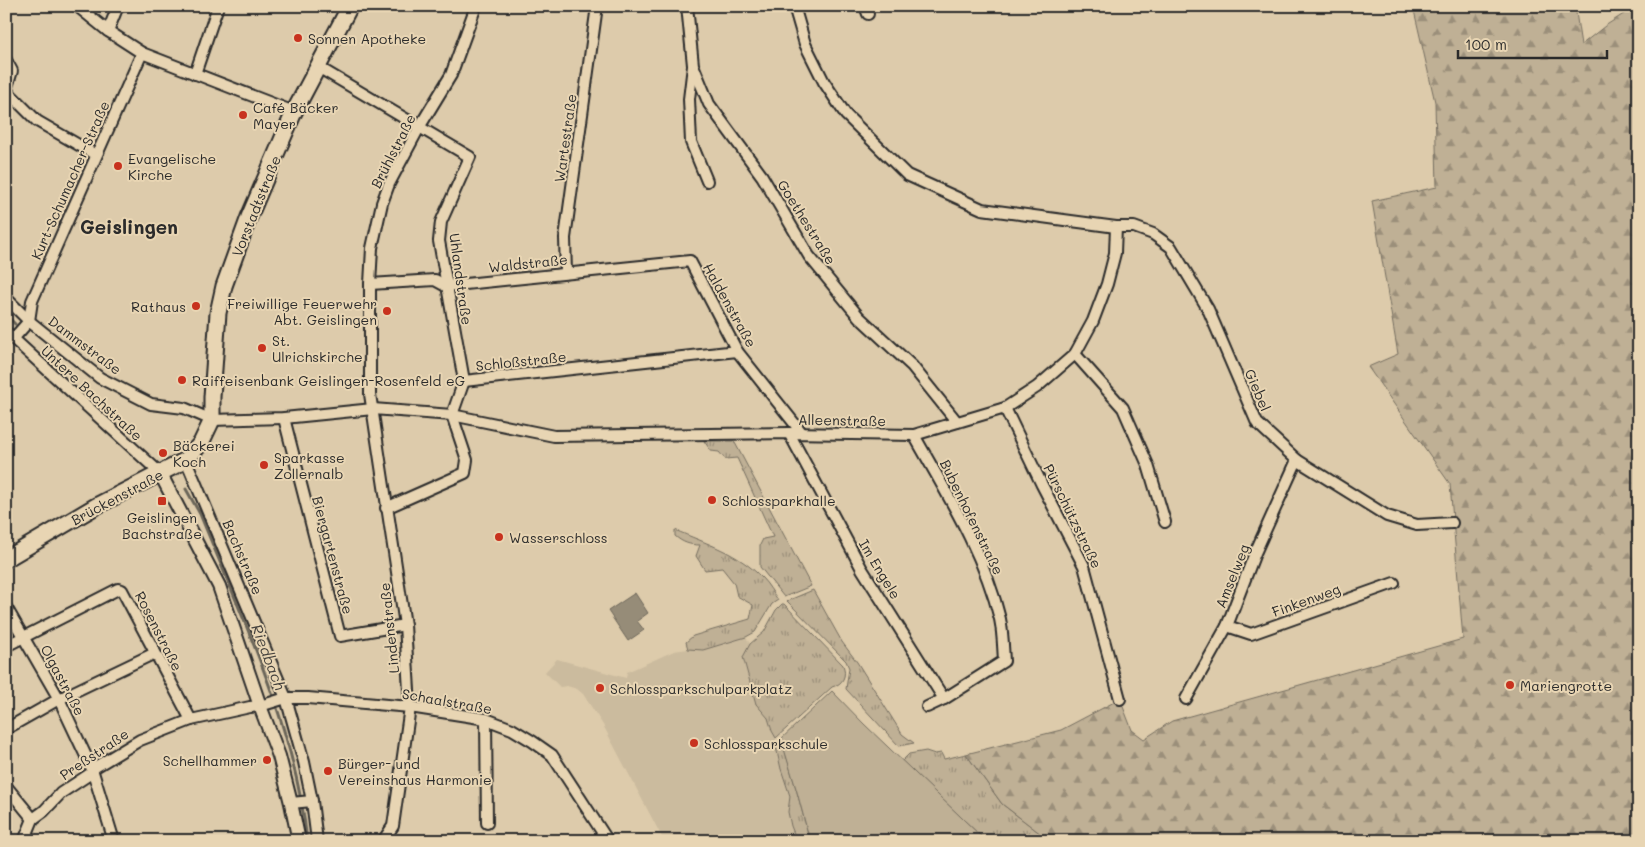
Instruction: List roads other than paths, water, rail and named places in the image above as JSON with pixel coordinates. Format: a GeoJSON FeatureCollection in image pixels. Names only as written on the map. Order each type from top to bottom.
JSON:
{"type":"FeatureCollection","features":[{"type":"Feature","properties":{"kind":"main road","name":"Vorstadtstraße"},"geometry":{"type":"LineString","coordinates":[[212,420],[218,313],[224,286],[249,216],[294,112],[350,6]]}},
{"type":"Feature","properties":{"kind":"main road","name":"Brückenstraße"},"geometry":{"type":"LineString","coordinates":[[6,559],[96,506],[186,460],[201,443],[212,420]]}},
{"type":"Feature","properties":{"kind":"street"},"geometry":{"type":"LineString","coordinates":[[78,6],[108,31],[142,53],[294,112]]}},
{"type":"Feature","properties":{"kind":"street"},"geometry":{"type":"LineString","coordinates":[[108,31],[118,6]]}},
{"type":"Feature","properties":{"kind":"street"},"geometry":{"type":"LineString","coordinates":[[195,74],[218,6]]}},
{"type":"Feature","properties":{"kind":"street","name":"Brühlstraße"},"geometry":{"type":"LineString","coordinates":[[373,409],[370,394],[370,284],[372,248],[382,203],[420,126],[451,75],[476,6]]}},
{"type":"Feature","properties":{"kind":"street","name":"Wartestraße"},"geometry":{"type":"LineString","coordinates":[[566,273],[565,238],[597,6]]}},
{"type":"Feature","properties":{"kind":"street","name":"Goethestraße"},"geometry":{"type":"LineString","coordinates":[[687,6],[693,65],[709,104],[762,176],[809,256],[859,317],[912,366],[958,422]]}},
{"type":"Feature","properties":{"kind":"street","name":"Giebel"},"geometry":{"type":"LineString","coordinates":[[794,6],[805,44],[824,82],[846,115],[907,174],[982,209],[1134,228],[1153,234],[1171,247],[1208,309],[1257,423],[1297,460],[1387,516],[1417,525],[1452,523]]}},
{"type":"Feature","properties":{"kind":"street","name":"Kurt-Schumacher-Straße"},"geometry":{"type":"LineString","coordinates":[[29,321],[32,301],[142,53]]}},
{"type":"Feature","properties":{"kind":"street"},"geometry":{"type":"LineString","coordinates":[[6,60],[12,71],[6,90],[37,121],[96,155]]}},
{"type":"Feature","properties":{"kind":"street"},"geometry":{"type":"LineString","coordinates":[[693,65],[689,99],[691,142],[707,181]]}},
{"type":"Feature","properties":{"kind":"street"},"geometry":{"type":"LineString","coordinates":[[318,67],[420,126]]}},
{"type":"Feature","properties":{"kind":"street","name":"Uhlandstraße"},"geometry":{"type":"LineString","coordinates":[[420,126],[470,156],[441,222],[439,241],[464,381]]}},
{"type":"Feature","properties":{"kind":"street","name":"Alleenstraße"},"geometry":{"type":"LineString","coordinates":[[452,415],[554,436],[789,433],[914,435],[1005,408],[1037,387],[1075,354],[1093,321],[1107,284],[1115,253],[1116,227]]}},
{"type":"Feature","properties":{"kind":"street","name":"Waldstraße"},"geometry":{"type":"LineString","coordinates":[[370,284],[435,280],[446,286],[690,260]]}},
{"type":"Feature","properties":{"kind":"street","name":"Haldenstraße"},"geometry":{"type":"LineString","coordinates":[[690,260],[737,351],[802,433]]}},
{"type":"Feature","properties":{"kind":"street","name":"Dammstraße"},"geometry":{"type":"LineString","coordinates":[[6,298],[29,321],[100,378],[151,404],[184,408],[212,420]]}},
{"type":"Feature","properties":{"kind":"street"},"geometry":{"type":"LineString","coordinates":[[10,336],[29,321]]}},
{"type":"Feature","properties":{"kind":"street","name":"Untere Bachstraße"},"geometry":{"type":"LineString","coordinates":[[10,336],[160,473]]}},
{"type":"Feature","properties":{"kind":"street","name":"Schloßstraße"},"geometry":{"type":"LineString","coordinates":[[452,415],[464,381],[737,351]]}},
{"type":"Feature","properties":{"kind":"street"},"geometry":{"type":"LineString","coordinates":[[1075,354],[1123,408],[1148,465],[1165,522]]}},
{"type":"Feature","properties":{"kind":"street","name":"Pürschützstraße"},"geometry":{"type":"LineString","coordinates":[[1005,408],[1042,486],[1084,566],[1120,698]]}},
{"type":"Feature","properties":{"kind":"street"},"geometry":{"type":"LineString","coordinates":[[212,420],[284,418],[373,409],[452,415],[467,460],[465,473],[386,508]]}},
{"type":"Feature","properties":{"kind":"street","name":"Lindenstraße"},"geometry":{"type":"LineString","coordinates":[[373,409],[404,625],[410,707],[393,826],[383,841]]}},
{"type":"Feature","properties":{"kind":"street","name":"Biergartenstraße"},"geometry":{"type":"LineString","coordinates":[[284,418],[340,636],[404,625]]}},
{"type":"Feature","properties":{"kind":"street","name":"Im Engele"},"geometry":{"type":"LineString","coordinates":[[789,433],[862,569],[944,699]]}},
{"type":"Feature","properties":{"kind":"street","name":"Bubenhofenstraße"},"geometry":{"type":"LineString","coordinates":[[914,435],[957,511],[990,584],[1000,622],[1004,661],[944,699]]}},
{"type":"Feature","properties":{"kind":"street","name":"Bachstraße"},"geometry":{"type":"LineString","coordinates":[[186,460],[274,702],[279,756],[302,802],[317,841]]}},
{"type":"Feature","properties":{"kind":"street","name":"Amselweg"},"geometry":{"type":"LineString","coordinates":[[1186,698],[1226,626],[1255,553],[1297,460]]}},
{"type":"Feature","properties":{"kind":"street","name":"Bachstraße"},"geometry":{"type":"LineString","coordinates":[[160,473],[219,586],[304,762],[299,841]]}},
{"type":"Feature","properties":{"kind":"street","name":"Finkenweg"},"geometry":{"type":"LineString","coordinates":[[1226,626],[1251,634],[1394,583]]}},
{"type":"Feature","properties":{"kind":"street","name":"Rosenstraße"},"geometry":{"type":"LineString","coordinates":[[6,646],[118,589],[122,590],[191,720]]}},
{"type":"Feature","properties":{"kind":"street","name":"Olgastraße"},"geometry":{"type":"LineString","coordinates":[[6,607],[59,699],[93,771],[114,841]]}},
{"type":"Feature","properties":{"kind":"street"},"geometry":{"type":"LineString","coordinates":[[6,729],[59,699],[155,653]]}},
{"type":"Feature","properties":{"kind":"street","name":"Schaalstraße"},"geometry":{"type":"LineString","coordinates":[[274,702],[308,698],[410,707],[486,719],[512,729],[552,754],[608,841]]}},
{"type":"Feature","properties":{"kind":"street"},"geometry":{"type":"LineString","coordinates":[[927,708],[944,699]]}},
{"type":"Feature","properties":{"kind":"street","name":"Preßstraße"},"geometry":{"type":"LineString","coordinates":[[32,819],[44,811],[61,793],[140,740],[191,720],[274,702]]}},
{"type":"Feature","properties":{"kind":"street"},"geometry":{"type":"LineString","coordinates":[[486,719],[487,823]]}},
{"type":"Feature","properties":{"kind":"street"},"geometry":{"type":"LineString","coordinates":[[6,786],[32,819],[24,841]]}},
{"type":"Feature","properties":{"kind":"waterway","name":"Riedbach"},"geometry":{"type":"LineString","coordinates":[[6,315],[15,324]]}},
{"type":"Feature","properties":{"kind":"waterway","name":"Riedbach"},"geometry":{"type":"LineString","coordinates":[[186,489],[200,514],[265,674],[291,757],[301,799],[307,841]]}},
{"type":"Feature","properties":{"kind":"place","name":"Sonnen Apotheke"},"geometry":{"type":"Point","coordinates":[298,38]}},
{"type":"Feature","properties":{"kind":"place","name":"Café Bäcker Mayer"},"geometry":{"type":"Point","coordinates":[243,115]}},
{"type":"Feature","properties":{"kind":"place","name":"Evangelische Kirche"},"geometry":{"type":"Point","coordinates":[118,166]}},
{"type":"Feature","properties":{"kind":"place","name":"Rathaus"},"geometry":{"type":"Point","coordinates":[196,306]}},
{"type":"Feature","properties":{"kind":"place","name":"Freiwillige Feuerwehr Abt. Geislingen"},"geometry":{"type":"Point","coordinates":[387,311]}},
{"type":"Feature","properties":{"kind":"place","name":"St. Ulrichskirche"},"geometry":{"type":"Point","coordinates":[262,348]}},
{"type":"Feature","properties":{"kind":"place","name":"Raiffeisenbank Geislingen-Rosenfeld eG"},"geometry":{"type":"Point","coordinates":[182,380]}},
{"type":"Feature","properties":{"kind":"place","name":"Bäckerei Koch"},"geometry":{"type":"Point","coordinates":[163,453]}},
{"type":"Feature","properties":{"kind":"place","name":"Sparkasse Zollernalb"},"geometry":{"type":"Point","coordinates":[264,465]}},
{"type":"Feature","properties":{"kind":"place","name":"Schlossparkhalle"},"geometry":{"type":"Point","coordinates":[712,500]}},
{"type":"Feature","properties":{"kind":"place","name":"Geislingen Bachstraße"},"geometry":{"type":"Point","coordinates":[162,501]}},
{"type":"Feature","properties":{"kind":"place","name":"Wasserschloss"},"geometry":{"type":"Point","coordinates":[499,537]}},
{"type":"Feature","properties":{"kind":"place","name":"Mariengrotte"},"geometry":{"type":"Point","coordinates":[1510,685]}},
{"type":"Feature","properties":{"kind":"place","name":"Schlossparkschulparkplatz"},"geometry":{"type":"Point","coordinates":[600,688]}},
{"type":"Feature","properties":{"kind":"place","name":"Schlossparkschule"},"geometry":{"type":"Point","coordinates":[694,743]}},
{"type":"Feature","properties":{"kind":"place","name":"Schellhammer"},"geometry":{"type":"Point","coordinates":[267,760]}},
{"type":"Feature","properties":{"kind":"place","name":"Bürger- und Vereinshaus Harmonie"},"geometry":{"type":"Point","coordinates":[328,771]}},
{"type":"Feature","properties":{"kind":"district","name":"Geislingen"},"geometry":{"type":"Point","coordinates":[129,226]}}]}
